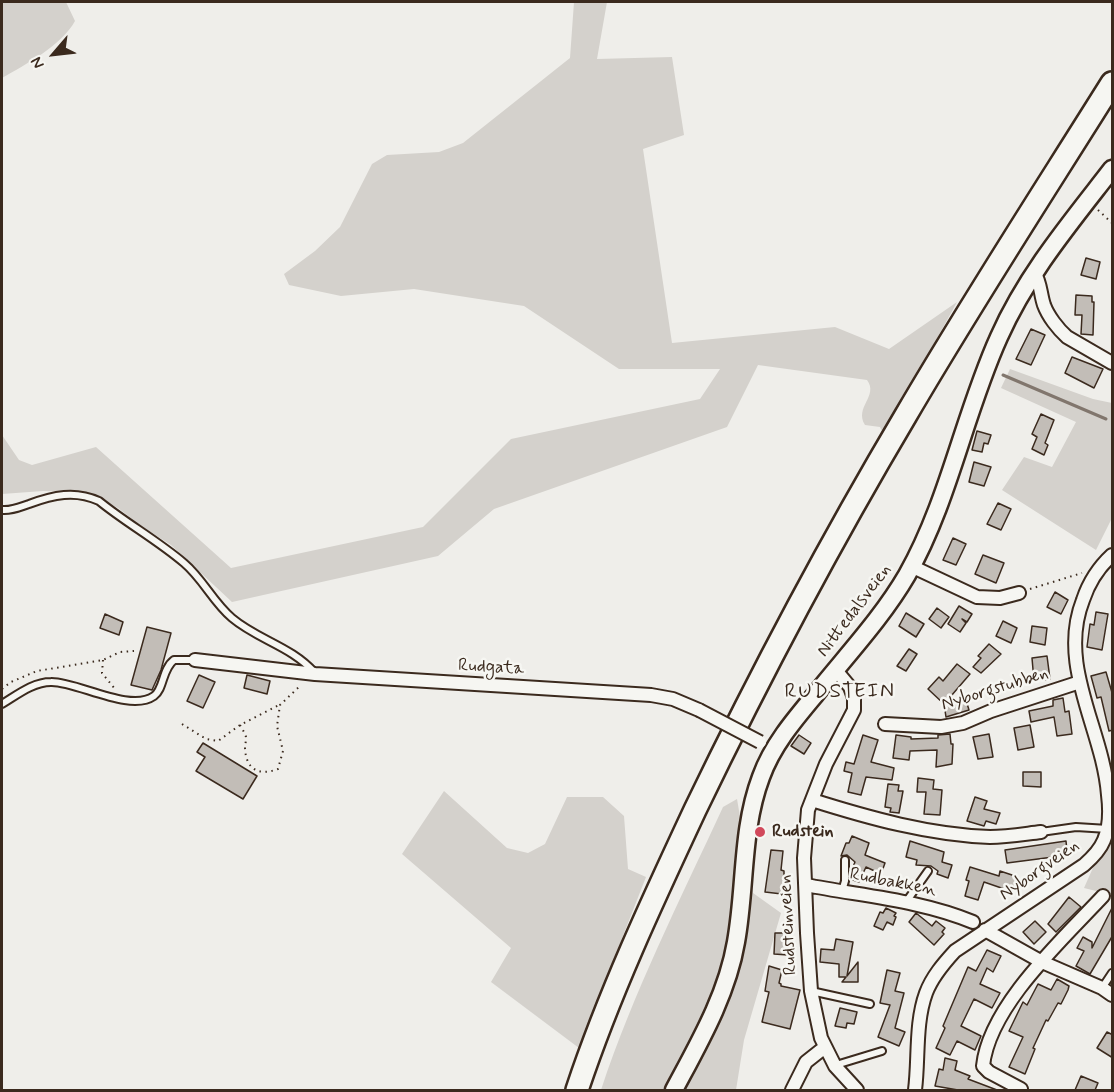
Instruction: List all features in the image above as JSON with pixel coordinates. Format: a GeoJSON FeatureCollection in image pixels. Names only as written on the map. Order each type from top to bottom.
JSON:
{"type":"FeatureCollection","features":[{"type":"Feature","properties":{"kind":"highway"},"geometry":{"type":"LineString","coordinates":[[577,1090],[612,996],[660,887],[727,745],[808,588],[908,412],[1113,83]]}},
{"type":"Feature","properties":{"kind":"highway"},"geometry":{"type":"LineString","coordinates":[[587,1090],[621,1000],[664,900],[735,751],[833,562],[952,358],[1113,101]]}},
{"type":"Feature","properties":{"kind":"main road","name":"Nittedalsveien"},"geometry":{"type":"LineString","coordinates":[[674,1090],[715,1009],[731,967],[737,940],[751,809],[767,746],[793,722],[890,600],[911,566],[934,514],[998,339],[1018,299],[1034,272],[1113,169]]}},
{"type":"Feature","properties":{"kind":"street"},"geometry":{"type":"LineString","coordinates":[[1034,272],[1039,279],[1047,310],[1062,332],[1113,363]]}},
{"type":"Feature","properties":{"kind":"street","name":"Nyborgveien"},"geometry":{"type":"LineString","coordinates":[[915,1090],[920,1026],[926,994],[941,966],[955,951],[985,930],[1084,866],[1103,842],[1108,829],[1110,810],[1107,777],[1080,682],[1074,642],[1077,616],[1086,592],[1101,566],[1113,555]]}},
{"type":"Feature","properties":{"kind":"street"},"geometry":{"type":"LineString","coordinates":[[911,566],[977,597],[1000,598],[1019,593]]}},
{"type":"Feature","properties":{"kind":"street","name":"Rudgata"},"geometry":{"type":"LineString","coordinates":[[195,660],[315,674],[651,695],[673,699],[699,710],[767,746]]}},
{"type":"Feature","properties":{"kind":"street","name":"Rudsteinveien"},"geometry":{"type":"LineString","coordinates":[[835,669],[845,679],[853,694],[854,710],[826,764],[808,810],[805,848],[811,991],[817,1026],[825,1047],[835,1066],[857,1090]]}},
{"type":"Feature","properties":{"kind":"street","name":"Nyborgstubben"},"geometry":{"type":"LineString","coordinates":[[885,724],[941,727],[963,723],[991,711],[1080,682]]}},
{"type":"Feature","properties":{"kind":"street"},"geometry":{"type":"LineString","coordinates":[[812,800],[866,816],[950,834],[993,837],[1041,832]]}},
{"type":"Feature","properties":{"kind":"street","name":"Rudbakken"},"geometry":{"type":"LineString","coordinates":[[806,885],[906,902],[954,914],[973,922]]}},
{"type":"Feature","properties":{"kind":"street"},"geometry":{"type":"LineString","coordinates":[[1021,1089],[989,1072],[983,1066],[984,1054],[1009,1003],[1042,962],[1103,896]]}},
{"type":"Feature","properties":{"kind":"street"},"geometry":{"type":"LineString","coordinates":[[985,930],[1042,962],[1107,991]]}},
{"type":"Feature","properties":{"kind":"street"},"geometry":{"type":"LineString","coordinates":[[792,1090],[806,1062],[825,1047]]}},
{"type":"Feature","properties":{"kind":"lane"},"geometry":{"type":"LineString","coordinates":[[2,510],[12,510],[63,495],[82,495],[99,501],[184,563],[201,580],[215,601],[232,619],[295,655],[315,674]]}},
{"type":"Feature","properties":{"kind":"lane"},"geometry":{"type":"LineString","coordinates":[[2,704],[32,686],[53,681],[91,693],[138,700],[154,696],[158,692],[170,663],[174,660],[195,660]]}},
{"type":"Feature","properties":{"kind":"lane"},"geometry":{"type":"LineString","coordinates":[[1041,832],[1076,827],[1108,829]]}},
{"type":"Feature","properties":{"kind":"lane"},"geometry":{"type":"LineString","coordinates":[[842,892],[845,881],[845,860]]}},
{"type":"Feature","properties":{"kind":"lane"},"geometry":{"type":"LineString","coordinates":[[906,902],[928,871]]}},
{"type":"Feature","properties":{"kind":"lane"},"geometry":{"type":"LineString","coordinates":[[1107,991],[1113,973]]}},
{"type":"Feature","properties":{"kind":"lane"},"geometry":{"type":"LineString","coordinates":[[811,991],[870,1004]]}},
{"type":"Feature","properties":{"kind":"lane"},"geometry":{"type":"LineString","coordinates":[[835,1066],[882,1051]]}},
{"type":"Feature","properties":{"kind":"path"},"geometry":{"type":"LineString","coordinates":[[1094,206],[1113,223]]}},
{"type":"Feature","properties":{"kind":"path"},"geometry":{"type":"LineString","coordinates":[[1019,593],[1081,574],[1089,568]]}},
{"type":"Feature","properties":{"kind":"path"},"geometry":{"type":"LineString","coordinates":[[2,689],[11,682],[37,671],[103,660],[120,652],[134,651]]}},
{"type":"Feature","properties":{"kind":"path"},"geometry":{"type":"LineString","coordinates":[[103,660],[102,673],[124,699]]}},
{"type":"Feature","properties":{"kind":"path"},"geometry":{"type":"LineString","coordinates":[[182,724],[206,739],[218,741],[240,724],[280,705],[315,674]]}},
{"type":"Feature","properties":{"kind":"path"},"geometry":{"type":"LineString","coordinates":[[240,724],[246,737],[244,746],[246,759],[255,771],[265,773],[278,769],[283,751],[278,726],[280,705]]}},
{"type":"Feature","properties":{"kind":"shaded area"},"geometry":{"type":"Polygon","coordinates":[[[2,2],[66,2],[75,21],[52,46],[32,61],[2,78],[2,2]]]}},
{"type":"Feature","properties":{"kind":"shaded area"},"geometry":{"type":"Polygon","coordinates":[[[574,2],[607,2],[597,59],[672,57],[684,135],[643,149],[672,343],[835,327],[889,349],[957,302],[884,435],[880,427],[865,425],[862,419],[870,391],[867,380],[758,365],[727,427],[494,509],[438,556],[232,602],[171,545],[118,508],[87,492],[43,491],[2,494],[2,435],[19,460],[32,465],[96,447],[231,568],[423,527],[511,439],[700,399],[720,369],[619,369],[524,306],[414,289],[341,296],[289,285],[284,274],[315,251],[340,227],[372,164],[387,155],[439,152],[463,143],[570,58],[574,2]]]}},
{"type":"Feature","properties":{"kind":"shaded area"},"geometry":{"type":"Polygon","coordinates":[[[1010,369],[1093,399],[1112,403],[1112,518],[1096,550],[1002,490],[1024,457],[1052,467],[1076,422],[1001,388],[1010,369]]]}},
{"type":"Feature","properties":{"kind":"shaded area"},"geometry":{"type":"Polygon","coordinates":[[[444,791],[507,848],[528,853],[545,844],[567,797],[603,797],[624,816],[628,869],[646,877],[579,1048],[491,982],[511,948],[402,854],[444,791]]]}},
{"type":"Feature","properties":{"kind":"shaded area"},"geometry":{"type":"Polygon","coordinates":[[[737,799],[753,893],[781,913],[744,1040],[736,1090],[601,1090],[642,982],[690,877],[723,807],[737,799]]]}},
{"type":"Feature","properties":{"kind":"shaded area"},"geometry":{"type":"Polygon","coordinates":[[[1112,825],[1112,895],[1084,888],[1112,825]]]}},
{"type":"Feature","properties":{"kind":"building"},"geometry":{"type":"Polygon","coordinates":[[[1086,258],[1100,262],[1096,279],[1081,275],[1086,258]]]}},
{"type":"Feature","properties":{"kind":"building"},"geometry":{"type":"Polygon","coordinates":[[[1076,295],[1092,296],[1092,302],[1094,302],[1093,335],[1081,334],[1082,315],[1075,315],[1076,295]]]}},
{"type":"Feature","properties":{"kind":"building"},"geometry":{"type":"Polygon","coordinates":[[[1031,329],[1045,335],[1031,365],[1016,359],[1031,329]]]}},
{"type":"Feature","properties":{"kind":"building"},"geometry":{"type":"Polygon","coordinates":[[[1072,357],[1103,369],[1094,388],[1065,373],[1072,357]]]}},
{"type":"Feature","properties":{"kind":"building"},"geometry":{"type":"Polygon","coordinates":[[[1041,414],[1054,420],[1045,443],[1048,445],[1044,455],[1032,449],[1037,437],[1032,434],[1041,414]]]}},
{"type":"Feature","properties":{"kind":"building"},"geometry":{"type":"Polygon","coordinates":[[[977,431],[991,435],[988,444],[984,443],[982,452],[972,450],[977,431]]]}},
{"type":"Feature","properties":{"kind":"building"},"geometry":{"type":"Polygon","coordinates":[[[974,462],[991,467],[984,486],[969,482],[974,462]]]}},
{"type":"Feature","properties":{"kind":"building"},"geometry":{"type":"Polygon","coordinates":[[[998,503],[1011,509],[1001,530],[987,524],[998,503]]]}},
{"type":"Feature","properties":{"kind":"building"},"geometry":{"type":"Polygon","coordinates":[[[953,538],[966,544],[956,565],[943,560],[953,538]]]}},
{"type":"Feature","properties":{"kind":"building"},"geometry":{"type":"Polygon","coordinates":[[[983,555],[1004,563],[996,583],[975,574],[983,555]]]}},
{"type":"Feature","properties":{"kind":"building"},"geometry":{"type":"Polygon","coordinates":[[[1055,592],[1068,600],[1061,614],[1047,607],[1055,592]]]}},
{"type":"Feature","properties":{"kind":"building"},"geometry":{"type":"Polygon","coordinates":[[[959,606],[972,614],[967,622],[962,619],[966,623],[960,632],[948,624],[959,606]]]}},
{"type":"Feature","properties":{"kind":"building"},"geometry":{"type":"Polygon","coordinates":[[[937,608],[949,617],[941,628],[929,619],[937,608]]]}},
{"type":"Feature","properties":{"kind":"building"},"geometry":{"type":"Polygon","coordinates":[[[1096,612],[1108,614],[1102,650],[1087,647],[1090,624],[1094,625],[1096,612]]]}},
{"type":"Feature","properties":{"kind":"building"},"geometry":{"type":"Polygon","coordinates":[[[906,613],[924,624],[916,637],[899,626],[906,613]]]}},
{"type":"Feature","properties":{"kind":"building"},"geometry":{"type":"Polygon","coordinates":[[[105,614],[123,622],[119,635],[100,628],[105,614]]]}},
{"type":"Feature","properties":{"kind":"building"},"geometry":{"type":"Polygon","coordinates":[[[1003,621],[1017,628],[1011,643],[996,636],[1003,621]]]}},
{"type":"Feature","properties":{"kind":"building"},"geometry":{"type":"Polygon","coordinates":[[[1032,626],[1047,628],[1045,645],[1030,642],[1032,626]]]}},
{"type":"Feature","properties":{"kind":"building"},"geometry":{"type":"Polygon","coordinates":[[[147,627],[171,633],[161,670],[152,690],[131,685],[147,627]]]}},
{"type":"Feature","properties":{"kind":"building"},"geometry":{"type":"Polygon","coordinates":[[[989,644],[1001,654],[981,673],[973,667],[981,658],[978,656],[989,644]]]}},
{"type":"Feature","properties":{"kind":"building"},"geometry":{"type":"Polygon","coordinates":[[[909,649],[917,654],[906,671],[897,666],[909,649]]]}},
{"type":"Feature","properties":{"kind":"building"},"geometry":{"type":"Polygon","coordinates":[[[1047,656],[1050,679],[1034,681],[1032,658],[1047,656]]]}},
{"type":"Feature","properties":{"kind":"building"},"geometry":{"type":"Polygon","coordinates":[[[957,664],[970,674],[945,703],[965,697],[969,710],[946,717],[944,704],[928,689],[939,677],[943,681],[957,664]]]}},
{"type":"Feature","properties":{"kind":"building"},"geometry":{"type":"Polygon","coordinates":[[[1106,672],[1113,696],[1113,730],[1109,731],[1101,697],[1097,698],[1091,676],[1106,672]]]}},
{"type":"Feature","properties":{"kind":"building"},"geometry":{"type":"Polygon","coordinates":[[[199,675],[215,682],[203,708],[187,701],[199,675]]]}},
{"type":"Feature","properties":{"kind":"building"},"geometry":{"type":"Polygon","coordinates":[[[247,675],[270,681],[267,694],[244,688],[247,675]]]}},
{"type":"Feature","properties":{"kind":"building"},"geometry":{"type":"Polygon","coordinates":[[[1063,698],[1065,712],[1069,711],[1072,734],[1057,736],[1054,717],[1031,722],[1029,711],[1053,706],[1053,700],[1063,698]]]}},
{"type":"Feature","properties":{"kind":"building"},"geometry":{"type":"Polygon","coordinates":[[[1030,725],[1034,747],[1018,750],[1014,728],[1030,725]]]}},
{"type":"Feature","properties":{"kind":"building"},"geometry":{"type":"Polygon","coordinates":[[[950,734],[951,744],[953,744],[952,764],[936,767],[937,750],[910,751],[909,760],[893,758],[896,735],[911,737],[911,739],[938,738],[938,735],[950,734]]]}},
{"type":"Feature","properties":{"kind":"building"},"geometry":{"type":"Polygon","coordinates":[[[989,734],[993,757],[978,759],[973,737],[989,734]]]}},
{"type":"Feature","properties":{"kind":"building"},"geometry":{"type":"Polygon","coordinates":[[[799,735],[811,743],[804,754],[791,746],[799,735]]]}},
{"type":"Feature","properties":{"kind":"building"},"geometry":{"type":"Polygon","coordinates":[[[863,735],[878,740],[871,762],[894,768],[892,780],[866,777],[861,795],[848,792],[852,773],[844,771],[846,762],[854,764],[863,735]]]}},
{"type":"Feature","properties":{"kind":"building"},"geometry":{"type":"Polygon","coordinates":[[[203,743],[257,776],[243,799],[196,771],[205,757],[197,752],[203,743]]]}},
{"type":"Feature","properties":{"kind":"building"},"geometry":{"type":"Polygon","coordinates":[[[1023,772],[1041,772],[1041,787],[1023,786],[1023,772]]]}},
{"type":"Feature","properties":{"kind":"building"},"geometry":{"type":"Polygon","coordinates":[[[918,778],[934,780],[933,789],[942,790],[940,815],[924,814],[926,792],[917,792],[918,778]]]}},
{"type":"Feature","properties":{"kind":"building"},"geometry":{"type":"Polygon","coordinates":[[[888,784],[899,785],[898,791],[903,791],[899,813],[890,812],[891,808],[885,807],[888,784]]]}},
{"type":"Feature","properties":{"kind":"building"},"geometry":{"type":"Polygon","coordinates":[[[975,797],[987,801],[984,809],[1000,813],[996,824],[986,821],[984,826],[967,821],[975,797]]]}},
{"type":"Feature","properties":{"kind":"building"},"geometry":{"type":"Polygon","coordinates":[[[852,836],[869,843],[865,855],[885,863],[881,874],[866,867],[859,882],[850,879],[855,862],[847,855],[841,856],[846,843],[849,843],[852,836]]]}},
{"type":"Feature","properties":{"kind":"building"},"geometry":{"type":"Polygon","coordinates":[[[910,841],[944,852],[942,862],[952,865],[948,878],[937,874],[938,871],[931,866],[916,865],[917,860],[906,857],[910,841]]]}},
{"type":"Feature","properties":{"kind":"building"},"geometry":{"type":"Polygon","coordinates":[[[1066,841],[1067,851],[1061,852],[1061,856],[1007,863],[1005,850],[1066,841]]]}},
{"type":"Feature","properties":{"kind":"building"},"geometry":{"type":"Polygon","coordinates":[[[771,850],[783,851],[781,870],[786,876],[782,894],[765,892],[771,850]]]}},
{"type":"Feature","properties":{"kind":"building"},"geometry":{"type":"Polygon","coordinates":[[[970,867],[999,876],[1000,871],[1018,877],[1013,892],[984,882],[978,900],[965,896],[970,867]]]}},
{"type":"Feature","properties":{"kind":"building"},"geometry":{"type":"Polygon","coordinates":[[[1069,897],[1081,907],[1056,932],[1048,924],[1069,897]]]}},
{"type":"Feature","properties":{"kind":"building"},"geometry":{"type":"Polygon","coordinates":[[[1113,906],[1113,935],[1090,974],[1076,966],[1084,951],[1077,948],[1083,937],[1092,942],[1092,948],[1113,906]]]}},
{"type":"Feature","properties":{"kind":"building"},"geometry":{"type":"Polygon","coordinates":[[[886,908],[896,913],[894,916],[896,917],[893,925],[887,922],[883,930],[874,926],[880,912],[883,913],[886,908]]]}},
{"type":"Feature","properties":{"kind":"building"},"geometry":{"type":"Polygon","coordinates":[[[916,913],[932,926],[936,921],[945,928],[942,932],[944,934],[934,945],[909,922],[916,913]]]}},
{"type":"Feature","properties":{"kind":"building"},"geometry":{"type":"Polygon","coordinates":[[[1035,921],[1046,932],[1034,944],[1023,932],[1035,921]]]}},
{"type":"Feature","properties":{"kind":"building"},"geometry":{"type":"Polygon","coordinates":[[[775,933],[789,933],[788,955],[774,954],[775,933]]]}},
{"type":"Feature","properties":{"kind":"building"},"geometry":{"type":"Polygon","coordinates":[[[836,939],[853,942],[847,976],[858,962],[858,982],[842,982],[846,977],[839,977],[839,964],[820,962],[821,949],[834,950],[836,939]]]}},
{"type":"Feature","properties":{"kind":"building"},"geometry":{"type":"Polygon","coordinates":[[[987,950],[1001,956],[993,972],[987,968],[980,984],[1000,993],[992,1008],[974,999],[961,1026],[981,1036],[975,1050],[957,1041],[950,1055],[936,1048],[945,1028],[943,1026],[968,967],[976,971],[987,950]]]}},
{"type":"Feature","properties":{"kind":"building"},"geometry":{"type":"Polygon","coordinates":[[[769,966],[782,970],[779,983],[781,986],[800,990],[790,1029],[762,1022],[769,992],[765,991],[769,966]]]}},
{"type":"Feature","properties":{"kind":"building"},"geometry":{"type":"Polygon","coordinates":[[[887,970],[900,973],[895,991],[904,993],[895,1028],[905,1032],[899,1046],[878,1037],[890,1005],[880,1003],[887,970]]]}},
{"type":"Feature","properties":{"kind":"building"},"geometry":{"type":"Polygon","coordinates":[[[1057,979],[1069,986],[1068,990],[1061,1004],[1058,1003],[1048,1021],[1046,1020],[1033,1048],[1035,1049],[1025,1074],[1009,1067],[1023,1037],[1009,1031],[1023,1002],[1027,1005],[1038,984],[1051,990],[1057,979]]]}},
{"type":"Feature","properties":{"kind":"building"},"geometry":{"type":"Polygon","coordinates":[[[840,1008],[857,1012],[854,1024],[847,1023],[846,1028],[835,1026],[840,1008]]]}},
{"type":"Feature","properties":{"kind":"building"},"geometry":{"type":"Polygon","coordinates":[[[1107,1032],[1113,1035],[1113,1058],[1097,1048],[1107,1032]]]}},
{"type":"Feature","properties":{"kind":"building"},"geometry":{"type":"Polygon","coordinates":[[[945,1058],[957,1061],[955,1070],[970,1076],[968,1079],[997,1090],[958,1090],[935,1086],[939,1069],[943,1070],[945,1058]]]}},
{"type":"Feature","properties":{"kind":"building"},"geometry":{"type":"Polygon","coordinates":[[[1081,1076],[1098,1083],[1095,1090],[1075,1090],[1081,1076]]]}},
{"type":"Feature","properties":{"kind":"waterway"},"geometry":{"type":"LineString","coordinates":[[1003,375],[1106,419]]}},
{"type":"Feature","properties":{"kind":"place","name":"Rudstein"},"geometry":{"type":"Point","coordinates":[760,832]}},
{"type":"Feature","properties":{"kind":"district","name":"RUDSTEIN"},"geometry":{"type":"Point","coordinates":[840,693]}}]}
